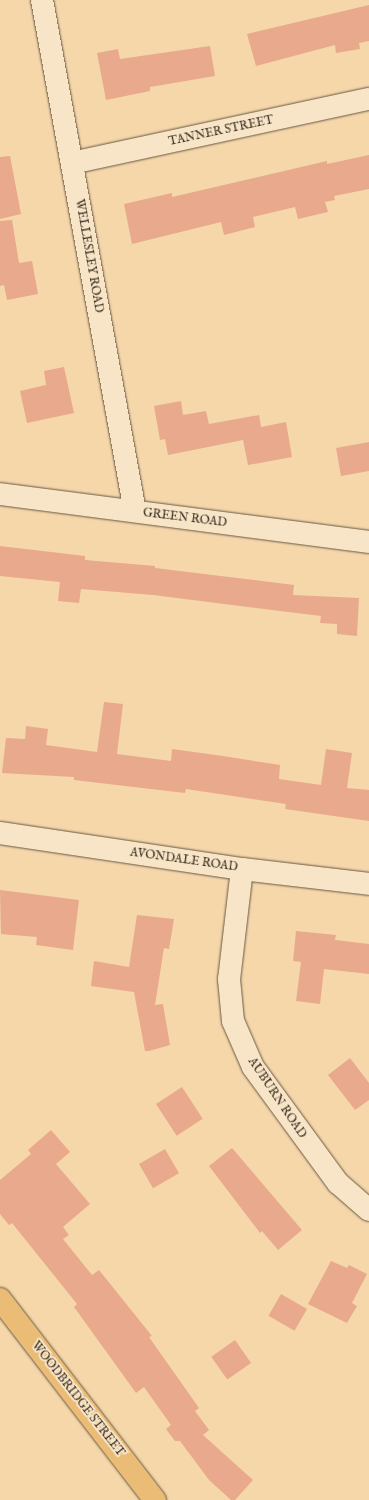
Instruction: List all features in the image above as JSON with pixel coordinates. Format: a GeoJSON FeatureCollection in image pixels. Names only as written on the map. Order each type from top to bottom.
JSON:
{"type":"FeatureCollection","features":[{"type":"Feature","properties":{"kind":"main road","name":"WOODBRIDGE STREET"},"geometry":{"type":"LineString","coordinates":[[0,1299],[155,1500]]}},
{"type":"Feature","properties":{"kind":"street","name":"WELLESLEY ROAD"},"geometry":{"type":"LineString","coordinates":[[42,0],[135,511]]}},
{"type":"Feature","properties":{"kind":"street","name":"TANNER STREET"},"geometry":{"type":"LineString","coordinates":[[72,163],[369,99]]}},
{"type":"Feature","properties":{"kind":"street","name":"GREEN ROAD"},"geometry":{"type":"LineString","coordinates":[[0,494],[369,542]]}},
{"type":"Feature","properties":{"kind":"street","name":"AVONDALE ROAD"},"geometry":{"type":"LineString","coordinates":[[0,833],[242,868],[369,884]]}},
{"type":"Feature","properties":{"kind":"street","name":"AUBURN ROAD"},"geometry":{"type":"LineString","coordinates":[[242,868],[230,979],[233,1021],[253,1066],[338,1183],[369,1210]]}},
{"type":"Feature","properties":{"kind":"building"},"geometry":{"type":"Polygon","coordinates":[[[369,5],[369,41],[359,43],[360,49],[336,53],[335,45],[256,66],[247,34],[369,5]]]}},
{"type":"Feature","properties":{"kind":"building"},"geometry":{"type":"Polygon","coordinates":[[[210,46],[215,76],[150,87],[150,91],[106,100],[97,53],[118,49],[120,59],[210,46]]]}},
{"type":"Feature","properties":{"kind":"building"},"geometry":{"type":"Polygon","coordinates":[[[369,155],[369,189],[334,196],[335,200],[325,202],[328,212],[298,219],[295,207],[253,217],[255,227],[224,235],[221,222],[132,244],[124,204],[172,193],[172,197],[327,161],[327,164],[369,155]]]}},
{"type":"Feature","properties":{"kind":"building"},"geometry":{"type":"Polygon","coordinates":[[[10,156],[21,214],[0,219],[0,157],[10,156]]]}},
{"type":"Feature","properties":{"kind":"building"},"geometry":{"type":"Polygon","coordinates":[[[12,220],[19,263],[32,261],[38,294],[7,300],[4,285],[0,286],[0,221],[12,220]]]}},
{"type":"Feature","properties":{"kind":"building"},"geometry":{"type":"Polygon","coordinates":[[[64,367],[74,413],[27,423],[20,391],[46,385],[44,371],[64,367]]]}},
{"type":"Feature","properties":{"kind":"building"},"geometry":{"type":"Polygon","coordinates":[[[181,401],[183,415],[206,411],[209,424],[259,415],[261,427],[286,422],[292,457],[248,465],[243,440],[168,455],[165,439],[160,440],[154,406],[181,401]]]}},
{"type":"Feature","properties":{"kind":"building"},"geometry":{"type":"Polygon","coordinates":[[[369,442],[369,471],[341,476],[336,448],[369,442]]]}},
{"type":"Feature","properties":{"kind":"building"},"geometry":{"type":"Polygon","coordinates":[[[0,546],[85,556],[85,560],[155,566],[155,568],[294,585],[293,595],[359,598],[357,636],[337,634],[337,624],[320,623],[321,616],[153,595],[81,589],[79,603],[58,601],[60,582],[0,576],[0,546]]]}},
{"type":"Feature","properties":{"kind":"building"},"geometry":{"type":"Polygon","coordinates":[[[104,702],[123,704],[117,754],[171,761],[172,749],[223,756],[280,765],[279,779],[321,785],[326,749],[352,753],[347,788],[369,790],[369,821],[285,809],[286,804],[186,789],[185,793],[74,780],[74,777],[2,773],[6,738],[25,739],[26,726],[48,729],[46,745],[97,752],[104,702]]]}},
{"type":"Feature","properties":{"kind":"building"},"geometry":{"type":"Polygon","coordinates":[[[0,890],[79,900],[73,950],[36,945],[37,937],[1,934],[0,890]]]}},
{"type":"Feature","properties":{"kind":"building"},"geometry":{"type":"Polygon","coordinates":[[[137,915],[174,919],[169,949],[164,948],[155,1005],[163,1004],[170,1045],[149,1051],[145,1051],[134,992],[91,986],[94,961],[129,967],[137,915]]]}},
{"type":"Feature","properties":{"kind":"building"},"geometry":{"type":"Polygon","coordinates":[[[296,931],[336,935],[335,940],[369,944],[369,974],[324,969],[320,1004],[296,1001],[301,962],[293,961],[296,931]]]}},
{"type":"Feature","properties":{"kind":"building"},"geometry":{"type":"Polygon","coordinates":[[[350,1058],[369,1083],[369,1100],[355,1110],[328,1075],[350,1058]]]}},
{"type":"Feature","properties":{"kind":"building"},"geometry":{"type":"Polygon","coordinates":[[[182,1087],[203,1119],[177,1136],[156,1104],[182,1087]]]}},
{"type":"Feature","properties":{"kind":"building"},"geometry":{"type":"Polygon","coordinates":[[[51,1130],[70,1152],[56,1164],[90,1204],[63,1227],[69,1235],[63,1239],[92,1275],[99,1270],[152,1336],[149,1337],[199,1408],[195,1411],[209,1430],[203,1435],[253,1480],[235,1500],[231,1500],[209,1480],[180,1441],[175,1441],[166,1429],[171,1425],[144,1387],[136,1393],[74,1307],[77,1304],[12,1223],[9,1225],[0,1214],[0,1180],[31,1154],[28,1150],[51,1130]]]}},
{"type":"Feature","properties":{"kind":"building"},"geometry":{"type":"Polygon","coordinates":[[[232,1148],[302,1230],[278,1250],[262,1231],[260,1233],[209,1166],[232,1148]]]}},
{"type":"Feature","properties":{"kind":"building"},"geometry":{"type":"Polygon","coordinates":[[[165,1149],[179,1173],[153,1188],[139,1164],[165,1149]]]}},
{"type":"Feature","properties":{"kind":"building"},"geometry":{"type":"Polygon","coordinates":[[[331,1261],[347,1268],[349,1265],[367,1274],[352,1303],[357,1306],[347,1323],[308,1304],[331,1261]]]}},
{"type":"Feature","properties":{"kind":"building"},"geometry":{"type":"Polygon","coordinates":[[[281,1294],[307,1309],[294,1331],[268,1316],[281,1294]]]}},
{"type":"Feature","properties":{"kind":"building"},"geometry":{"type":"Polygon","coordinates":[[[235,1340],[251,1363],[227,1380],[211,1357],[235,1340]]]}}]}
